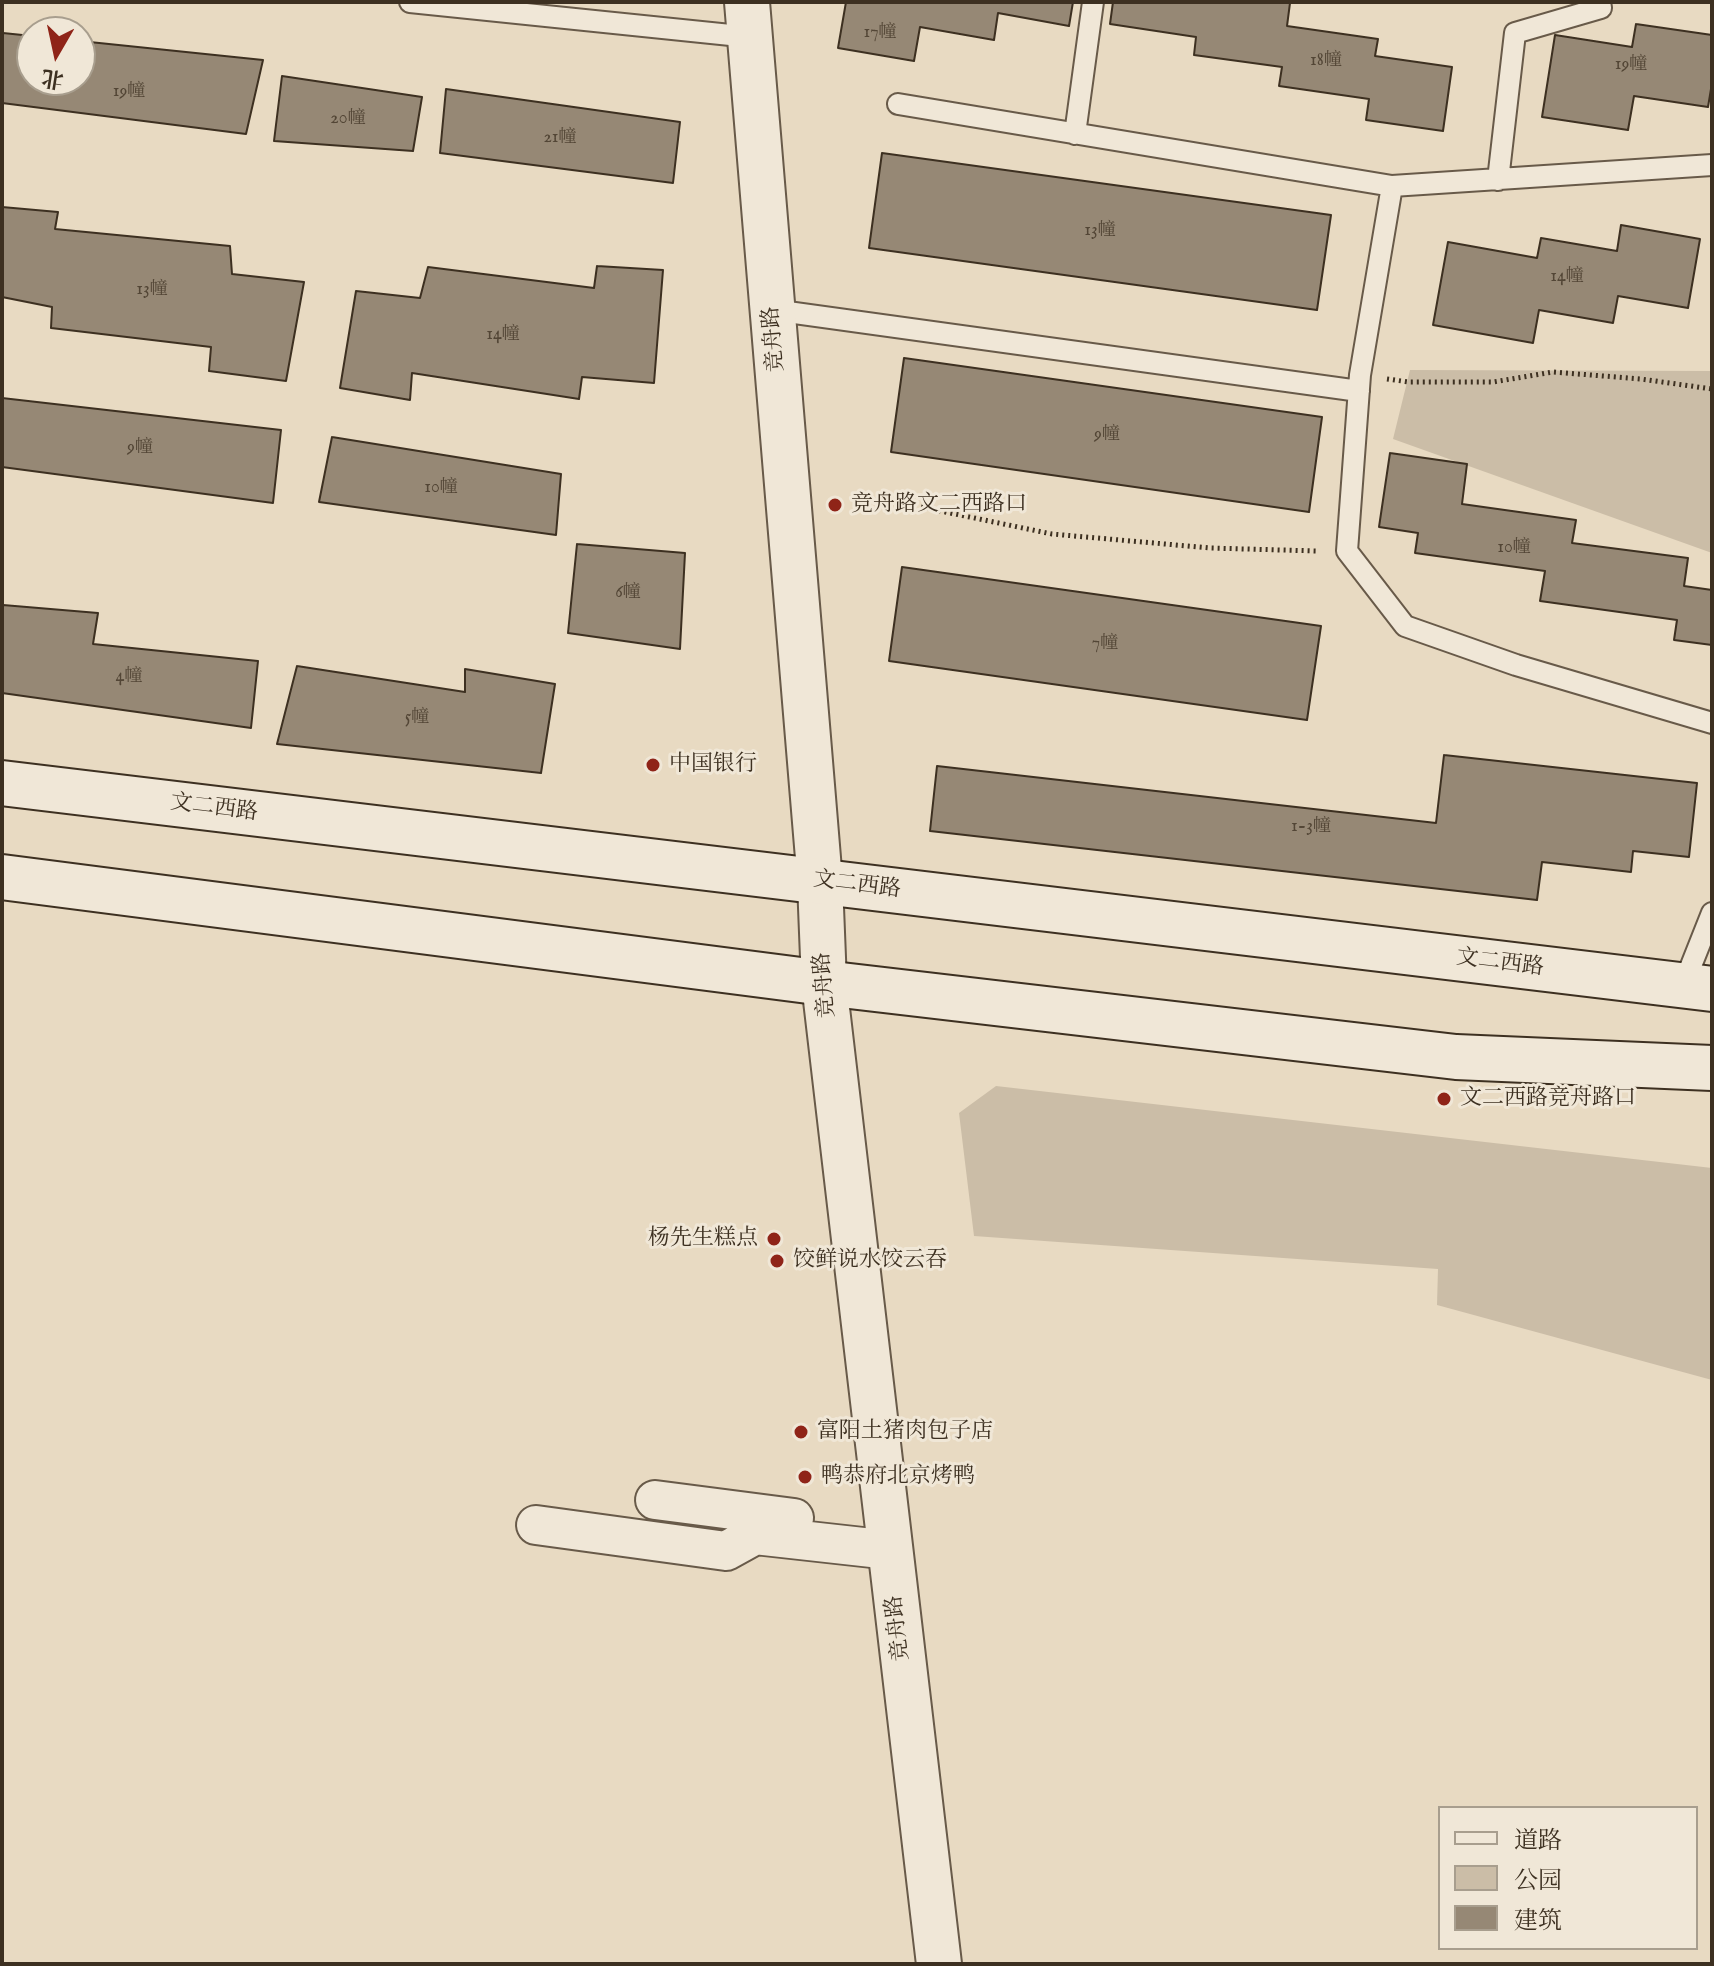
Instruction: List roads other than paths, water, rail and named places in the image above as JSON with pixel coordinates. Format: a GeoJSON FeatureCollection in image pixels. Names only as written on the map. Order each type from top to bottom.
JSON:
{"type":"FeatureCollection","features":[{"type":"Feature","properties":{"kind":"main road","name":"竞舟路"},"geometry":{"type":"LineString","coordinates":[[749,20],[820,882],[824,983],[939,1964]]}},
{"type":"Feature","properties":{"kind":"main road","name":"文二西路"},"geometry":{"type":"LineString","coordinates":[[2,783],[1698,987]]}},
{"type":"Feature","properties":{"kind":"main road"},"geometry":{"type":"LineString","coordinates":[[2,877],[824,983],[1456,1057],[1712,1068]]}},
{"type":"Feature","properties":{"kind":"street"},"geometry":{"type":"LineString","coordinates":[[655,1500],[889,1540]]}},
{"type":"Feature","properties":{"kind":"street"},"geometry":{"type":"LineString","coordinates":[[536,1525],[726,1551],[755,1535],[889,1540]]}},
{"type":"Feature","properties":{"kind":"lane"},"geometry":{"type":"LineString","coordinates":[[410,2],[749,20]]}},
{"type":"Feature","properties":{"kind":"lane"},"geometry":{"type":"LineString","coordinates":[[1075,134],[1093,2]]}},
{"type":"Feature","properties":{"kind":"lane"},"geometry":{"type":"LineString","coordinates":[[1498,180],[1515,33],[1601,8],[1600,2]]}},
{"type":"Feature","properties":{"kind":"lane"},"geometry":{"type":"LineString","coordinates":[[898,104],[1392,186],[1712,165]]}},
{"type":"Feature","properties":{"kind":"lane"},"geometry":{"type":"LineString","coordinates":[[1392,186],[1359,391],[1347,551],[1405,626],[1516,665],[1712,723]]}},
{"type":"Feature","properties":{"kind":"lane"},"geometry":{"type":"LineString","coordinates":[[773,310],[1359,391]]}},
{"type":"Feature","properties":{"kind":"lane"},"geometry":{"type":"LineString","coordinates":[[1698,987],[1712,913]]}},
{"type":"Feature","properties":{"kind":"place","name":"竞舟路文二西路口"},"geometry":{"type":"Point","coordinates":[835,505]}},
{"type":"Feature","properties":{"kind":"place","name":"中国银行"},"geometry":{"type":"Point","coordinates":[653,765]}},
{"type":"Feature","properties":{"kind":"place","name":"文二西路竞舟路口"},"geometry":{"type":"Point","coordinates":[1444,1099]}},
{"type":"Feature","properties":{"kind":"place","name":"杨先生糕点"},"geometry":{"type":"Point","coordinates":[774,1239]}},
{"type":"Feature","properties":{"kind":"place","name":"饺鲜说水饺云吞"},"geometry":{"type":"Point","coordinates":[777,1261]}},
{"type":"Feature","properties":{"kind":"place","name":"富阳土猪肉包子店"},"geometry":{"type":"Point","coordinates":[801,1432]}},
{"type":"Feature","properties":{"kind":"place","name":"鸭恭府北京烤鸭"},"geometry":{"type":"Point","coordinates":[805,1477]}}]}
